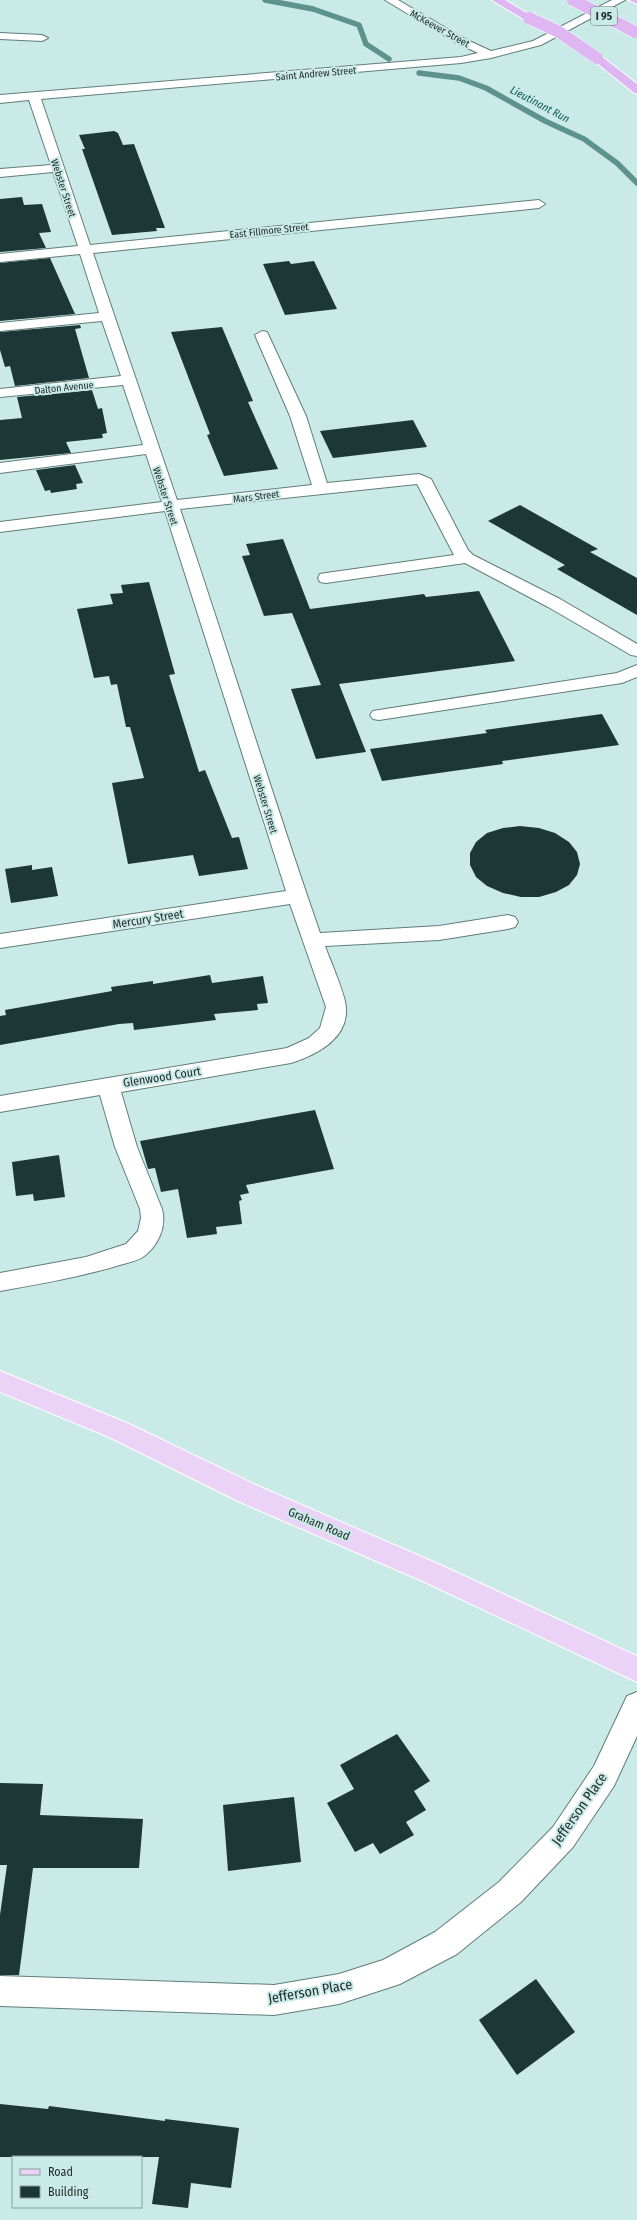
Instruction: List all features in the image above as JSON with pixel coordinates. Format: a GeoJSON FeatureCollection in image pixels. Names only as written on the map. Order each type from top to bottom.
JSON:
{"type":"FeatureCollection","features":[{"type":"Feature","properties":{"kind":"highway"},"geometry":{"type":"LineString","coordinates":[[497,0],[559,32],[597,58],[637,90]]}},
{"type":"Feature","properties":{"kind":"highway","name":"I 95"},"geometry":{"type":"LineString","coordinates":[[573,0],[636,34]]}},
{"type":"Feature","properties":{"kind":"main road","name":"Graham Road"},"geometry":{"type":"LineString","coordinates":[[0,1381],[118,1430],[249,1494],[436,1575],[637,1669]]}},
{"type":"Feature","properties":{"kind":"street","name":"McKeever Street"},"geometry":{"type":"LineString","coordinates":[[390,0],[459,40],[491,55]]}},
{"type":"Feature","properties":{"kind":"street","name":"Saint Andrew Street"},"geometry":{"type":"LineString","coordinates":[[0,99],[358,70],[461,60],[516,50],[547,39],[620,0]]}},
{"type":"Feature","properties":{"kind":"street"},"geometry":{"type":"LineString","coordinates":[[0,36],[42,38]]}},
{"type":"Feature","properties":{"kind":"street","name":"Webster Street"},"geometry":{"type":"LineString","coordinates":[[34,96],[214,634],[297,896],[336,1007],[335,1019],[327,1035],[321,1042]]}},
{"type":"Feature","properties":{"kind":"street"},"geometry":{"type":"LineString","coordinates":[[0,173],[57,168]]}},
{"type":"Feature","properties":{"kind":"street","name":"East Fillmore Street"},"geometry":{"type":"LineString","coordinates":[[0,258],[539,204]]}},
{"type":"Feature","properties":{"kind":"street"},"geometry":{"type":"LineString","coordinates":[[0,327],[108,316]]}},
{"type":"Feature","properties":{"kind":"street"},"geometry":{"type":"LineString","coordinates":[[262,335],[298,416],[321,488]]}},
{"type":"Feature","properties":{"kind":"street","name":"Dalton Avenue"},"geometry":{"type":"LineString","coordinates":[[0,394],[129,380]]}},
{"type":"Feature","properties":{"kind":"street"},"geometry":{"type":"LineString","coordinates":[[0,468],[151,449]]}},
{"type":"Feature","properties":{"kind":"street","name":"Mars Street"},"geometry":{"type":"LineString","coordinates":[[0,527],[321,488],[419,479],[425,482],[461,553],[467,558]]}},
{"type":"Feature","properties":{"kind":"street"},"geometry":{"type":"LineString","coordinates":[[326,578],[467,558],[554,603],[637,651]]}},
{"type":"Feature","properties":{"kind":"street"},"geometry":{"type":"LineString","coordinates":[[379,715],[622,678],[637,670]]}},
{"type":"Feature","properties":{"kind":"street","name":"Mercury Street"},"geometry":{"type":"LineString","coordinates":[[0,940],[297,896]]}},
{"type":"Feature","properties":{"kind":"street"},"geometry":{"type":"LineString","coordinates":[[312,940],[439,933],[508,922]]}},
{"type":"Feature","properties":{"kind":"street","name":"Glenwood Court"},"geometry":{"type":"LineString","coordinates":[[0,1104],[272,1059],[291,1055],[321,1042]]}},
{"type":"Feature","properties":{"kind":"street"},"geometry":{"type":"LineString","coordinates":[[0,1282],[86,1266],[134,1251],[149,1235],[153,1218],[151,1209],[126,1147],[108,1086]]}},
{"type":"Feature","properties":{"kind":"street","name":"Jefferson Place"},"geometry":{"type":"LineString","coordinates":[[0,1991],[274,2000],[339,1989],[389,1973],[446,1944],[510,1892],[563,1837],[604,1776],[637,1705]]}},
{"type":"Feature","properties":{"kind":"building"},"geometry":{"type":"Polygon","coordinates":[[[114,131],[118,133],[123,145],[134,144],[165,228],[156,228],[157,231],[112,235],[82,149],[85,149],[79,135],[114,131]]]}},
{"type":"Feature","properties":{"kind":"building"},"geometry":{"type":"Polygon","coordinates":[[[22,197],[24,205],[42,204],[51,232],[39,233],[46,248],[0,252],[0,199],[22,197]]]}},
{"type":"Feature","properties":{"kind":"building"},"geometry":{"type":"Polygon","coordinates":[[[50,258],[75,314],[0,321],[0,263],[50,258]]]}},
{"type":"Feature","properties":{"kind":"building"},"geometry":{"type":"Polygon","coordinates":[[[289,261],[291,264],[314,261],[337,309],[285,315],[263,264],[289,261]]]}},
{"type":"Feature","properties":{"kind":"building"},"geometry":{"type":"Polygon","coordinates":[[[80,325],[81,328],[75,329],[89,378],[15,386],[10,366],[5,367],[0,350],[0,332],[80,325]]]}},
{"type":"Feature","properties":{"kind":"building"},"geometry":{"type":"Polygon","coordinates":[[[222,327],[253,401],[248,402],[278,469],[224,476],[207,435],[210,434],[171,332],[222,327]]]}},
{"type":"Feature","properties":{"kind":"building"},"geometry":{"type":"Polygon","coordinates":[[[92,390],[98,409],[102,408],[107,433],[102,434],[103,438],[66,442],[71,453],[0,460],[0,420],[22,418],[17,397],[92,390]]]}},
{"type":"Feature","properties":{"kind":"building"},"geometry":{"type":"Polygon","coordinates":[[[413,420],[427,447],[333,458],[320,431],[413,420]]]}},
{"type":"Feature","properties":{"kind":"building"},"geometry":{"type":"Polygon","coordinates":[[[75,465],[83,483],[76,484],[77,489],[51,493],[50,490],[45,491],[36,470],[75,465]]]}},
{"type":"Feature","properties":{"kind":"building"},"geometry":{"type":"Polygon","coordinates":[[[520,505],[598,549],[590,552],[637,578],[637,615],[557,569],[565,565],[488,521],[520,505]]]}},
{"type":"Feature","properties":{"kind":"building"},"geometry":{"type":"Polygon","coordinates":[[[283,539],[310,609],[424,594],[426,597],[479,591],[515,661],[339,684],[366,752],[316,759],[291,689],[321,685],[292,613],[264,616],[242,556],[250,555],[246,544],[283,539]]]}},
{"type":"Feature","properties":{"kind":"building"},"geometry":{"type":"Polygon","coordinates":[[[149,582],[175,674],[169,675],[199,772],[205,770],[232,838],[239,837],[248,869],[199,876],[193,855],[128,864],[112,783],[144,778],[130,727],[126,727],[117,684],[111,685],[109,676],[94,678],[77,609],[113,604],[110,594],[123,593],[121,585],[149,582]]]}},
{"type":"Feature","properties":{"kind":"building"},"geometry":{"type":"Polygon","coordinates":[[[602,714],[619,745],[502,761],[503,764],[382,781],[370,749],[487,733],[485,730],[602,714]]]}},
{"type":"Feature","properties":{"kind":"building"},"geometry":{"type":"Polygon","coordinates":[[[520,826],[539,828],[555,833],[569,842],[577,852],[580,864],[577,875],[569,885],[556,892],[539,897],[521,897],[503,893],[487,886],[476,877],[470,865],[470,853],[476,842],[487,833],[503,828],[520,826]]]}},
{"type":"Feature","properties":{"kind":"building"},"geometry":{"type":"Polygon","coordinates":[[[32,865],[32,870],[52,867],[58,896],[11,903],[5,869],[32,865]]]}},
{"type":"Feature","properties":{"kind":"building"},"geometry":{"type":"Polygon","coordinates":[[[210,975],[212,983],[263,976],[268,1003],[257,1004],[258,1010],[214,1014],[216,1020],[134,1030],[133,1023],[119,1024],[0,1045],[0,1016],[6,1015],[5,1010],[112,991],[111,987],[153,981],[153,984],[210,975]]]}},
{"type":"Feature","properties":{"kind":"building"},"geometry":{"type":"Polygon","coordinates":[[[315,1110],[334,1169],[246,1185],[249,1193],[240,1195],[242,1200],[239,1201],[242,1224],[216,1227],[217,1234],[187,1238],[178,1189],[161,1192],[155,1168],[148,1169],[140,1141],[315,1110]]]}},
{"type":"Feature","properties":{"kind":"building"},"geometry":{"type":"Polygon","coordinates":[[[59,1155],[65,1197],[34,1201],[33,1194],[16,1196],[12,1162],[59,1155]]]}},
{"type":"Feature","properties":{"kind":"building"},"geometry":{"type":"Polygon","coordinates":[[[397,1734],[430,1781],[414,1791],[426,1810],[406,1822],[414,1835],[380,1854],[373,1843],[355,1852],[327,1803],[354,1789],[340,1765],[397,1734]]]}},
{"type":"Feature","properties":{"kind":"building"},"geometry":{"type":"Polygon","coordinates":[[[0,1783],[43,1784],[40,1815],[143,1819],[139,1868],[33,1868],[19,1975],[0,1975],[0,1915],[7,1865],[0,1865],[0,1783]]]}},
{"type":"Feature","properties":{"kind":"building"},"geometry":{"type":"Polygon","coordinates":[[[294,1797],[301,1862],[228,1871],[223,1805],[294,1797]]]}},
{"type":"Feature","properties":{"kind":"building"},"geometry":{"type":"Polygon","coordinates":[[[536,1979],[575,2032],[517,2075],[479,2020],[536,1979]]]}},
{"type":"Feature","properties":{"kind":"building"},"geometry":{"type":"Polygon","coordinates":[[[0,2104],[48,2109],[49,2106],[165,2121],[165,2119],[239,2128],[231,2188],[191,2183],[188,2208],[152,2204],[159,2157],[0,2157],[0,2104]]]}},
{"type":"Feature","properties":{"kind":"waterway","name":"Lieutinant Run"},"geometry":{"type":"LineString","coordinates":[[265,0],[313,9],[359,25],[366,44],[389,59]]}},
{"type":"Feature","properties":{"kind":"waterway","name":"Lieutinant Run"},"geometry":{"type":"LineString","coordinates":[[419,73],[459,78],[486,88],[545,121],[584,139],[617,163],[637,183]]}}]}
